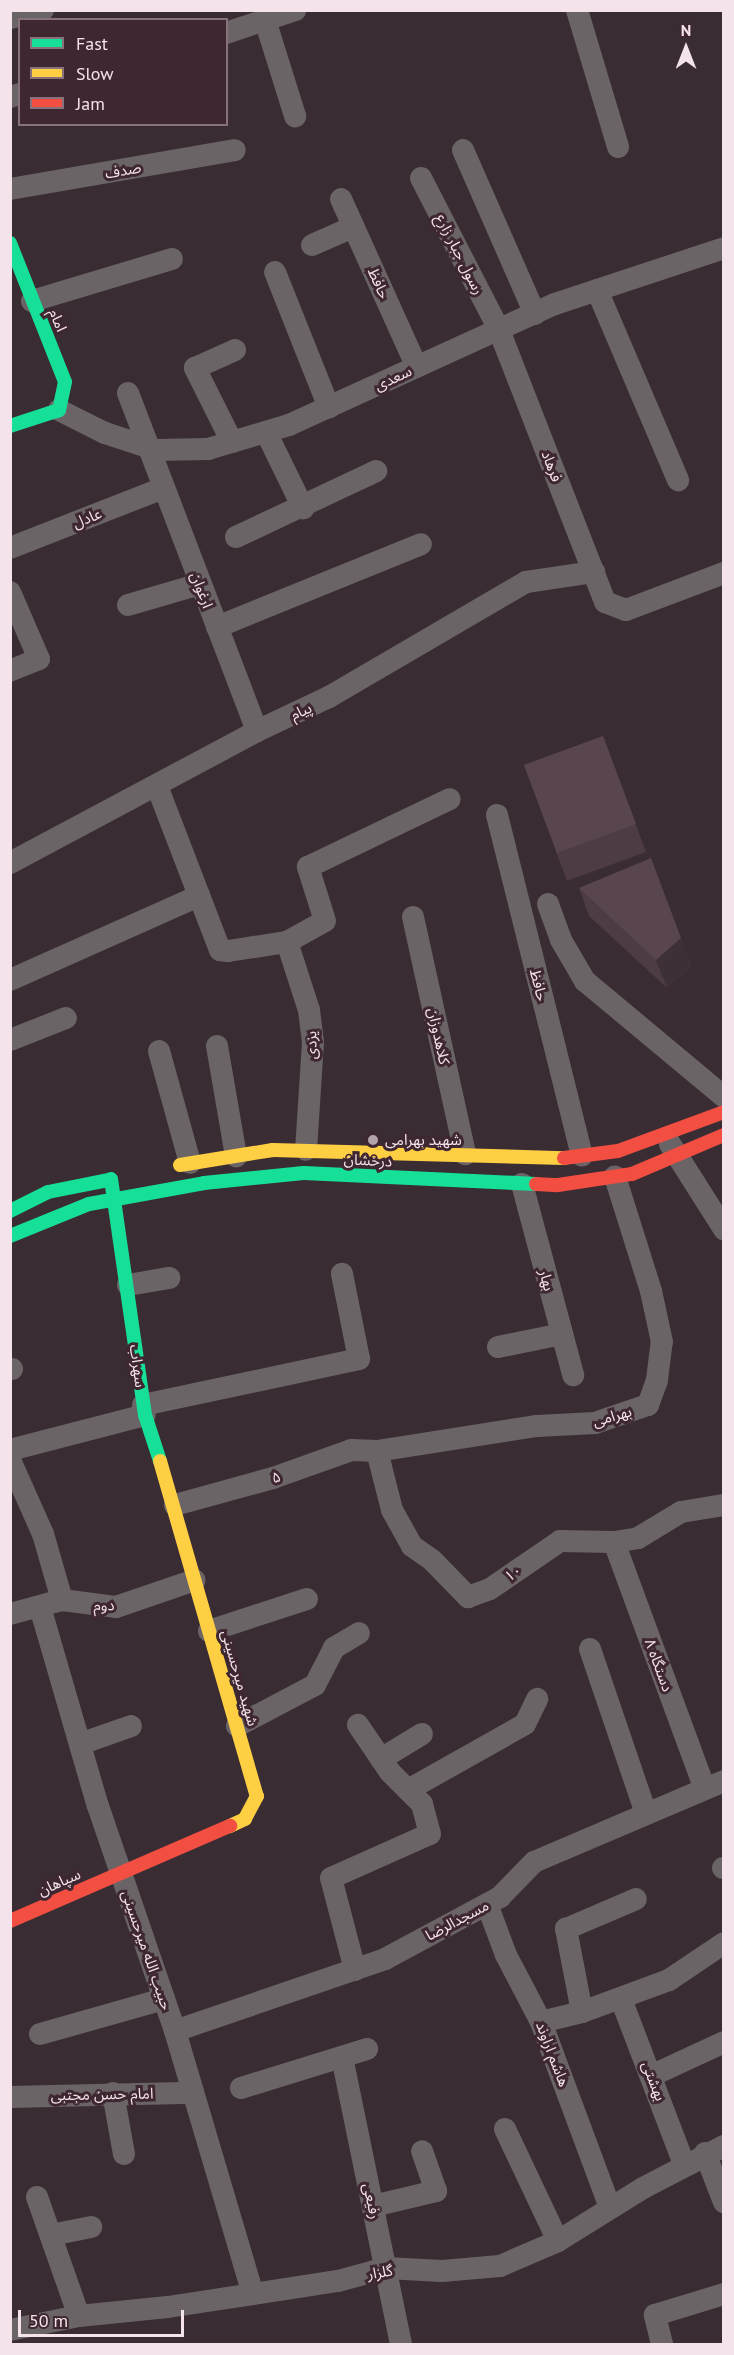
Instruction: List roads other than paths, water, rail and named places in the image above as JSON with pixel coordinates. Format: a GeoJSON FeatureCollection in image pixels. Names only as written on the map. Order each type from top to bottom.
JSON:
{"type":"FeatureCollection","features":[{"type":"Feature","properties":{"kind":"main road","name":"امام"},"geometry":{"type":"LineString","coordinates":[[11,248],[65,382],[59,410]]}},
{"type":"Feature","properties":{"kind":"main road"},"geometry":{"type":"LineString","coordinates":[[10,426],[59,410]]}},
{"type":"Feature","properties":{"kind":"main road","name":"درخشان"},"geometry":{"type":"LineString","coordinates":[[167,1167],[273,1150],[465,1154],[549,1160],[618,1151],[723,1112]]}},
{"type":"Feature","properties":{"kind":"main road","name":"درخشان"},"geometry":{"type":"LineString","coordinates":[[10,1236],[89,1204],[204,1183],[304,1173],[558,1185],[615,1177],[632,1174],[723,1135]]}},
{"type":"Feature","properties":{"kind":"main road","name":"سهراب"},"geometry":{"type":"LineString","coordinates":[[10,1211],[48,1192],[117,1178],[116,1199],[144,1410]]}},
{"type":"Feature","properties":{"kind":"main road","name":"شهید میرحسینی"},"geometry":{"type":"LineString","coordinates":[[121,1873],[245,1819],[257,1796],[175,1505],[144,1410]]}},
{"type":"Feature","properties":{"kind":"main road","name":"سپاهان"},"geometry":{"type":"LineString","coordinates":[[10,1921],[121,1873]]}},
{"type":"Feature","properties":{"kind":"street"},"geometry":{"type":"LineString","coordinates":[[10,18],[43,10]]}},
{"type":"Feature","properties":{"kind":"street"},"geometry":{"type":"LineString","coordinates":[[228,32],[295,10]]}},
{"type":"Feature","properties":{"kind":"street"},"geometry":{"type":"LineString","coordinates":[[578,10],[618,147]]}},
{"type":"Feature","properties":{"kind":"street"},"geometry":{"type":"LineString","coordinates":[[265,20],[295,116]]}},
{"type":"Feature","properties":{"kind":"street","name":"صدف"},"geometry":{"type":"LineString","coordinates":[[10,189],[235,150]]}},
{"type":"Feature","properties":{"kind":"street"},"geometry":{"type":"LineString","coordinates":[[463,150],[535,314]]}},
{"type":"Feature","properties":{"kind":"street","name":"رسول جبار زارع"},"geometry":{"type":"LineString","coordinates":[[421,178],[499,330]]}},
{"type":"Feature","properties":{"kind":"street","name":"حافظ"},"geometry":{"type":"LineString","coordinates":[[341,199],[417,367]]}},
{"type":"Feature","properties":{"kind":"street"},"geometry":{"type":"LineString","coordinates":[[312,244],[354,227]]}},
{"type":"Feature","properties":{"kind":"street","name":"سعدی"},"geometry":{"type":"LineString","coordinates":[[59,410],[105,433],[148,448],[208,449],[266,432],[329,408],[535,314],[597,290],[723,248]]}},
{"type":"Feature","properties":{"kind":"street"},"geometry":{"type":"LineString","coordinates":[[32,302],[172,259]]}},
{"type":"Feature","properties":{"kind":"street"},"geometry":{"type":"LineString","coordinates":[[275,272],[329,408]]}},
{"type":"Feature","properties":{"kind":"street"},"geometry":{"type":"LineString","coordinates":[[597,290],[678,480]]}},
{"type":"Feature","properties":{"kind":"street","name":"فرهاد"},"geometry":{"type":"LineString","coordinates":[[499,330],[605,602],[626,610],[723,573]]}},
{"type":"Feature","properties":{"kind":"street"},"geometry":{"type":"LineString","coordinates":[[232,442],[195,368],[235,350]]}},
{"type":"Feature","properties":{"kind":"street","name":"ارغوان"},"geometry":{"type":"LineString","coordinates":[[128,393],[257,731]]}},
{"type":"Feature","properties":{"kind":"street"},"geometry":{"type":"LineString","coordinates":[[266,432],[303,508]]}},
{"type":"Feature","properties":{"kind":"street"},"geometry":{"type":"LineString","coordinates":[[236,537],[303,508],[376,471]]}},
{"type":"Feature","properties":{"kind":"street","name":"عادل"},"geometry":{"type":"LineString","coordinates":[[10,548],[164,488]]}},
{"type":"Feature","properties":{"kind":"street"},"geometry":{"type":"LineString","coordinates":[[217,627],[421,544]]}},
{"type":"Feature","properties":{"kind":"street","name":"پیام"},"geometry":{"type":"LineString","coordinates":[[10,863],[257,731],[329,697],[526,582],[594,572]]}},
{"type":"Feature","properties":{"kind":"street"},"geometry":{"type":"LineString","coordinates":[[128,605],[200,584]]}},
{"type":"Feature","properties":{"kind":"street"},"geometry":{"type":"LineString","coordinates":[[10,592],[15,615],[39,659],[10,671]]}},
{"type":"Feature","properties":{"kind":"street"},"geometry":{"type":"LineString","coordinates":[[157,786],[220,950],[287,942],[325,921],[308,867],[450,799]]}},
{"type":"Feature","properties":{"kind":"street","name":"حافظ"},"geometry":{"type":"LineString","coordinates":[[497,815],[582,1156]]}},
{"type":"Feature","properties":{"kind":"street"},"geometry":{"type":"LineString","coordinates":[[10,980],[199,896]]}},
{"type":"Feature","properties":{"kind":"street"},"geometry":{"type":"LineString","coordinates":[[548,904],[561,940],[585,981],[723,1097]]}},
{"type":"Feature","properties":{"kind":"street","name":"کلاهدوزان"},"geometry":{"type":"LineString","coordinates":[[413,917],[465,1154]]}},
{"type":"Feature","properties":{"kind":"street","name":"یزدی"},"geometry":{"type":"LineString","coordinates":[[287,942],[309,1010],[313,1042],[306,1150]]}},
{"type":"Feature","properties":{"kind":"street"},"geometry":{"type":"LineString","coordinates":[[10,1040],[66,1018]]}},
{"type":"Feature","properties":{"kind":"street"},"geometry":{"type":"LineString","coordinates":[[217,1046],[236,1156]]}},
{"type":"Feature","properties":{"kind":"street"},"geometry":{"type":"LineString","coordinates":[[159,1052],[190,1163]]}},
{"type":"Feature","properties":{"kind":"street"},"geometry":{"type":"LineString","coordinates":[[664,1134],[723,1229]]}},
{"type":"Feature","properties":{"kind":"street","name":"بهرامی"},"geometry":{"type":"LineString","coordinates":[[377,1451],[526,1427],[595,1423],[648,1405],[657,1380],[662,1342],[651,1291],[615,1177]]}},
{"type":"Feature","properties":{"kind":"street","name":"بهار"},"geometry":{"type":"LineString","coordinates":[[522,1184],[573,1375]]}},
{"type":"Feature","properties":{"kind":"street"},"geometry":{"type":"LineString","coordinates":[[10,1450],[144,1410],[359,1359],[342,1274]]}},
{"type":"Feature","properties":{"kind":"street"},"geometry":{"type":"LineString","coordinates":[[128,1285],[169,1278]]}},
{"type":"Feature","properties":{"kind":"street"},"geometry":{"type":"LineString","coordinates":[[498,1347],[562,1334]]}},
{"type":"Feature","properties":{"kind":"street","name":"۵"},"geometry":{"type":"LineString","coordinates":[[175,1505],[273,1478],[351,1450],[377,1451]]}},
{"type":"Feature","properties":{"kind":"street","name":"۱۰"},"geometry":{"type":"LineString","coordinates":[[377,1451],[392,1510],[412,1546],[432,1560],[468,1597],[490,1589],[560,1541],[614,1542],[638,1538],[681,1512],[723,1505]]}},
{"type":"Feature","properties":{"kind":"street"},"geometry":{"type":"LineString","coordinates":[[10,1460],[44,1534],[63,1600]]}},
{"type":"Feature","properties":{"kind":"street","name":"۸ دستگاه"},"geometry":{"type":"LineString","coordinates":[[614,1542],[713,1784]]}},
{"type":"Feature","properties":{"kind":"street","name":"دوم"},"geometry":{"type":"LineString","coordinates":[[10,1614],[63,1600],[116,1607],[195,1580]]}},
{"type":"Feature","properties":{"kind":"street"},"geometry":{"type":"LineString","coordinates":[[209,1631],[307,1599]]}},
{"type":"Feature","properties":{"kind":"street","name":"حبیب الله میرحسینی"},"geometry":{"type":"LineString","coordinates":[[40,1607],[121,1873],[175,2031],[254,2294]]}},
{"type":"Feature","properties":{"kind":"street"},"geometry":{"type":"LineString","coordinates":[[237,1726],[315,1685],[334,1648],[359,1633]]}},
{"type":"Feature","properties":{"kind":"street"},"geometry":{"type":"LineString","coordinates":[[590,1649],[645,1811]]}},
{"type":"Feature","properties":{"kind":"street"},"geometry":{"type":"LineString","coordinates":[[408,1790],[525,1724],[537,1700]]}},
{"type":"Feature","properties":{"kind":"street"},"geometry":{"type":"LineString","coordinates":[[355,1970],[331,1878],[430,1834],[422,1804],[381,1759],[358,1725]]}},
{"type":"Feature","properties":{"kind":"street"},"geometry":{"type":"LineString","coordinates":[[80,1744],[131,1726]]}},
{"type":"Feature","properties":{"kind":"street"},"geometry":{"type":"LineString","coordinates":[[381,1759],[422,1734]]}},
{"type":"Feature","properties":{"kind":"street","name":"مسجدالرضا"},"geometry":{"type":"LineString","coordinates":[[175,2031],[385,1959],[500,1897],[534,1862],[645,1811],[713,1784]]}},
{"type":"Feature","properties":{"kind":"street"},"geometry":{"type":"LineString","coordinates":[[582,2012],[566,1929],[636,1899]]}},
{"type":"Feature","properties":{"kind":"street","name":"هاشم اراوند"},"geometry":{"type":"LineString","coordinates":[[487,1904],[506,1955],[541,2022],[610,2208]]}},
{"type":"Feature","properties":{"kind":"street"},"geometry":{"type":"LineString","coordinates":[[541,2022],[582,2012],[669,1980],[723,1942]]}},
{"type":"Feature","properties":{"kind":"street","name":"بهشتی"},"geometry":{"type":"LineString","coordinates":[[621,1998],[653,2075],[684,2164]]}},
{"type":"Feature","properties":{"kind":"street"},"geometry":{"type":"LineString","coordinates":[[40,2034],[164,1999]]}},
{"type":"Feature","properties":{"kind":"street"},"geometry":{"type":"LineString","coordinates":[[653,2075],[723,2042]]}},
{"type":"Feature","properties":{"kind":"street"},"geometry":{"type":"LineString","coordinates":[[241,2088],[367,2049]]}},
{"type":"Feature","properties":{"kind":"street","name":"رفیعی"},"geometry":{"type":"LineString","coordinates":[[342,2057],[401,2344]]}},
{"type":"Feature","properties":{"kind":"street"},"geometry":{"type":"LineString","coordinates":[[113,2093],[124,2154]]}},
{"type":"Feature","properties":{"kind":"street","name":"امام حسن مجتبی"},"geometry":{"type":"LineString","coordinates":[[10,2097],[194,2093]]}},
{"type":"Feature","properties":{"kind":"street"},"geometry":{"type":"LineString","coordinates":[[505,2129],[558,2241]]}},
{"type":"Feature","properties":{"kind":"street"},"geometry":{"type":"LineString","coordinates":[[714,2149],[723,2202]]}},
{"type":"Feature","properties":{"kind":"street","name":"گلزار"},"geometry":{"type":"LineString","coordinates":[[10,2330],[79,2316],[339,2281],[386,2268],[442,2271],[500,2266],[558,2241],[684,2164],[714,2149]]}},
{"type":"Feature","properties":{"kind":"street"},"geometry":{"type":"LineString","coordinates":[[373,2206],[436,2192],[422,2151]]}},
{"type":"Feature","properties":{"kind":"street"},"geometry":{"type":"LineString","coordinates":[[38,2197],[79,2316]]}},
{"type":"Feature","properties":{"kind":"street"},"geometry":{"type":"LineString","coordinates":[[51,2235],[91,2227]]}},
{"type":"Feature","properties":{"kind":"street"},"geometry":{"type":"LineString","coordinates":[[662,2344],[655,2315],[723,2294]]}},
{"type":"Feature","properties":{"kind":"place","name":"شهید بهرامی"},"geometry":{"type":"Point","coordinates":[373,1140]}}]}
